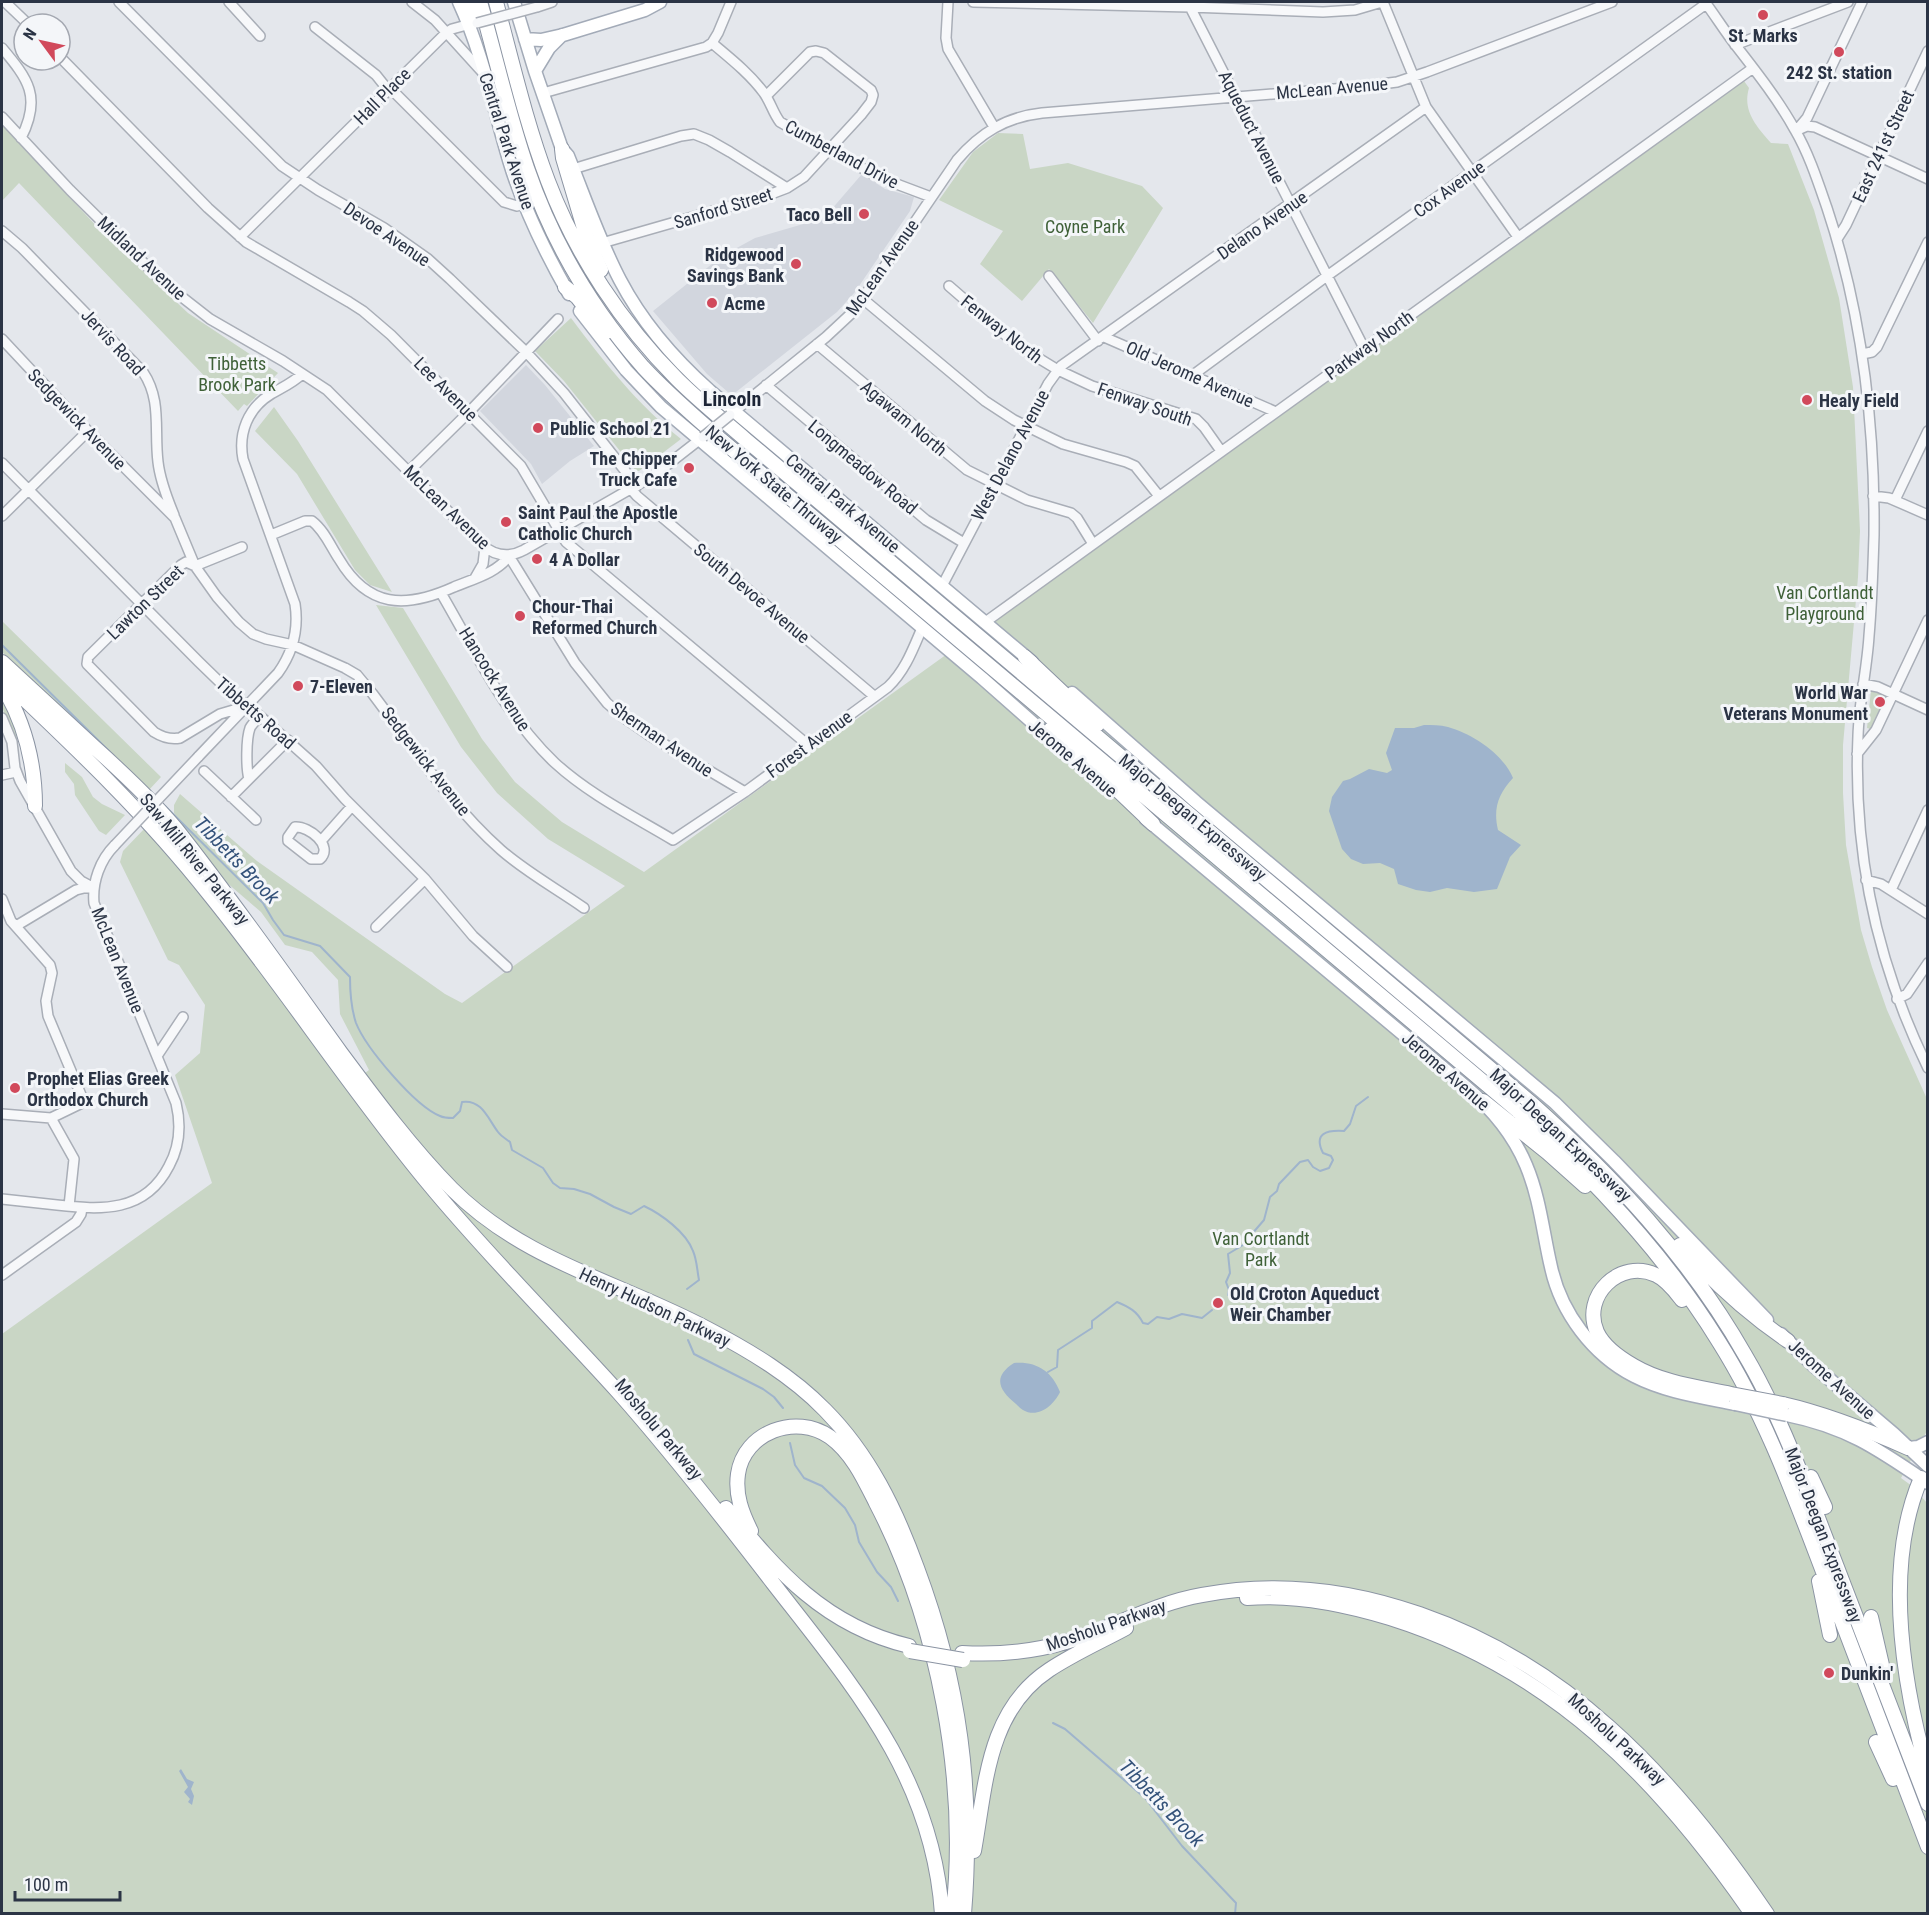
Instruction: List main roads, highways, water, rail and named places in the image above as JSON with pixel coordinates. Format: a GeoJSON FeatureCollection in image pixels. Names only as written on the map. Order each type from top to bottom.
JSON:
{"type":"FeatureCollection","features":[{"type":"Feature","properties":{"kind":"highway"},"geometry":{"type":"LineString","coordinates":[[467,2],[473,24]]}},
{"type":"Feature","properties":{"kind":"highway","name":"New York State Thruway"},"geometry":{"type":"LineString","coordinates":[[480,2],[520,146],[536,194],[570,264],[597,307],[627,348],[662,386],[719,438],[998,673]]}},
{"type":"Feature","properties":{"kind":"highway","name":"New York State Thruway"},"geometry":{"type":"LineString","coordinates":[[496,2],[532,132],[549,183],[582,254],[616,308],[659,361],[696,397],[979,627]]}},
{"type":"Feature","properties":{"kind":"highway"},"geometry":{"type":"LineString","coordinates":[[562,149],[586,235],[594,256],[610,285],[616,308]]}},
{"type":"Feature","properties":{"kind":"highway"},"geometry":{"type":"LineString","coordinates":[[565,287],[577,297],[614,345],[662,386]]}},
{"type":"Feature","properties":{"kind":"highway","name":"Major Deegan Expressway"},"geometry":{"type":"LineString","coordinates":[[979,627],[1154,784],[1511,1085],[1574,1142],[1622,1191],[1673,1249],[1718,1311],[1757,1377],[1790,1445],[1928,1804]]}},
{"type":"Feature","properties":{"kind":"highway"},"geometry":{"type":"LineString","coordinates":[[1025,657],[1121,747],[1154,784]]}},
{"type":"Feature","properties":{"kind":"highway","name":"Saw Mill River Parkway"},"geometry":{"type":"LineString","coordinates":[[2,662],[112,764],[164,816],[200,860],[357,1084]]}},
{"type":"Feature","properties":{"kind":"highway"},"geometry":{"type":"LineString","coordinates":[[998,673],[1031,711],[1153,824]]}},
{"type":"Feature","properties":{"kind":"highway","name":"Major Deegan Expressway"},"geometry":{"type":"LineString","coordinates":[[998,673],[1518,1111],[1574,1163],[1627,1218],[1676,1278],[1719,1341],[1767,1432],[1811,1540],[1928,1848]]}},
{"type":"Feature","properties":{"kind":"highway","name":"Saw Mill River Parkway"},"geometry":{"type":"LineString","coordinates":[[2,678],[134,806],[183,861],[357,1084]]}},
{"type":"Feature","properties":{"kind":"highway"},"geometry":{"type":"LineString","coordinates":[[2,684],[15,708],[27,743],[34,773],[35,806]]}},
{"type":"Feature","properties":{"kind":"highway"},"geometry":{"type":"LineString","coordinates":[[27,743],[26,732],[35,724],[56,729]]}},
{"type":"Feature","properties":{"kind":"highway"},"geometry":{"type":"LineString","coordinates":[[357,1084],[444,1202],[636,1413],[755,1552],[835,1663],[903,1768],[915,1795],[930,1839],[938,1873],[942,1914]]}},
{"type":"Feature","properties":{"kind":"highway","name":"Henry Hudson Parkway"},"geometry":{"type":"LineString","coordinates":[[357,1084],[452,1188],[496,1226],[545,1256],[674,1312],[766,1362],[821,1406],[860,1451],[887,1496],[909,1546],[928,1596],[950,1673],[960,1728],[967,1801],[968,1842],[960,1911]]}},
{"type":"Feature","properties":{"kind":"highway"},"geometry":{"type":"LineString","coordinates":[[1483,1101],[1587,1188],[1627,1218]]}},
{"type":"Feature","properties":{"kind":"highway","name":"Mosholu Parkway"},"geometry":{"type":"LineString","coordinates":[[402,1133],[451,1197],[637,1401],[755,1552],[824,1608],[868,1632],[909,1649],[963,1657],[1007,1660],[1040,1656],[1068,1648],[1172,1611],[1211,1602],[1252,1597],[1324,1602],[1408,1624],[1456,1642],[1497,1663],[1570,1710],[1610,1744],[1646,1780],[1714,1862],[1752,1914]]}},
{"type":"Feature","properties":{"kind":"highway"},"geometry":{"type":"LineString","coordinates":[[1622,1191],[1670,1233],[1725,1292],[1761,1323],[1788,1341]]}},
{"type":"Feature","properties":{"kind":"highway"},"geometry":{"type":"LineString","coordinates":[[1719,1341],[1668,1284],[1651,1273],[1635,1270],[1622,1273],[1606,1284],[1597,1297],[1593,1311],[1595,1327],[1601,1340],[1616,1354],[1655,1376],[1733,1399],[1818,1413],[1850,1423],[1908,1448]]}},
{"type":"Feature","properties":{"kind":"highway"},"geometry":{"type":"LineString","coordinates":[[755,1552],[738,1495],[739,1468],[746,1452],[761,1437],[783,1428],[806,1428],[827,1435],[843,1449],[855,1465],[884,1518],[907,1574],[927,1634],[942,1698],[952,1762],[960,1911]]}},
{"type":"Feature","properties":{"kind":"highway"},"geometry":{"type":"LineString","coordinates":[[1790,1445],[1812,1478],[1825,1508]]}},
{"type":"Feature","properties":{"kind":"highway"},"geometry":{"type":"LineString","coordinates":[[1926,1471],[1910,1508],[1902,1560],[1902,1615],[1912,1706],[1928,1774]]}},
{"type":"Feature","properties":{"kind":"highway"},"geometry":{"type":"LineString","coordinates":[[1910,1508],[1928,1497]]}},
{"type":"Feature","properties":{"kind":"highway"},"geometry":{"type":"LineString","coordinates":[[1811,1540],[1830,1635]]}},
{"type":"Feature","properties":{"kind":"highway","name":"Mosholu Parkway"},"geometry":{"type":"LineString","coordinates":[[963,1657],[1043,1648],[1079,1638],[1173,1602],[1232,1590],[1276,1588],[1321,1590],[1402,1609],[1460,1631],[1500,1650],[1555,1684],[1596,1716],[1640,1756],[1690,1811],[1735,1868],[1767,1914]]}},
{"type":"Feature","properties":{"kind":"highway"},"geometry":{"type":"LineString","coordinates":[[1871,1617],[1891,1708]]}},
{"type":"Feature","properties":{"kind":"highway"},"geometry":{"type":"LineString","coordinates":[[960,1911],[990,1758],[1004,1719],[1022,1694],[1050,1669],[1126,1628]]}},
{"type":"Feature","properties":{"kind":"highway"},"geometry":{"type":"LineString","coordinates":[[1876,1742],[1928,1848]]}},
{"type":"Feature","properties":{"kind":"main road","name":"Central Park Avenue"},"geometry":{"type":"LineString","coordinates":[[459,2],[473,24],[510,162],[525,204],[541,243],[579,310],[626,370],[661,407],[701,438],[948,649]]}},
{"type":"Feature","properties":{"kind":"main road","name":"Central Park Avenue"},"geometry":{"type":"LineString","coordinates":[[514,2],[562,149],[568,156],[602,243],[628,295],[649,326],[691,374],[732,413],[942,586],[979,627]]}},
{"type":"Feature","properties":{"kind":"main road"},"geometry":{"type":"LineString","coordinates":[[525,39],[541,40],[563,34],[645,10],[660,2]]}},
{"type":"Feature","properties":{"kind":"main road"},"geometry":{"type":"LineString","coordinates":[[535,71],[549,48],[563,34]]}},
{"type":"Feature","properties":{"kind":"main road","name":"Jerome Avenue"},"geometry":{"type":"LineString","coordinates":[[979,627],[1025,657],[1085,704],[1204,808],[1555,1103],[1788,1341],[1908,1448],[1926,1471]]}},
{"type":"Feature","properties":{"kind":"main road","name":"Jerome Avenue"},"geometry":{"type":"LineString","coordinates":[[948,649],[1064,752],[1483,1101],[1507,1130],[1526,1165],[1536,1195],[1556,1284],[1567,1309],[1581,1331],[1612,1363],[1642,1380],[1679,1393],[1733,1399]]}},
{"type":"Feature","properties":{"kind":"main road","name":"Jerome Avenue"},"geometry":{"type":"LineString","coordinates":[[1785,1409],[1858,1438],[1926,1471]]}},
{"type":"Feature","properties":{"kind":"main road"},"geometry":{"type":"LineString","coordinates":[[1908,1448],[1918,1447],[1928,1442]]}},
{"type":"Feature","properties":{"kind":"water"},"geometry":{"type":"Polygon","coordinates":[[[1424,725],[1448,727],[1477,740],[1495,753],[1513,778],[1500,796],[1496,815],[1498,830],[1521,845],[1510,857],[1497,889],[1474,892],[1447,888],[1430,892],[1416,890],[1398,884],[1394,869],[1380,863],[1363,864],[1351,859],[1342,849],[1329,811],[1332,797],[1343,781],[1369,769],[1387,773],[1392,770],[1386,753],[1395,728],[1414,728],[1424,725]]]}},
{"type":"Feature","properties":{"kind":"water"},"geometry":{"type":"Polygon","coordinates":[[[1014,1363],[1036,1366],[1053,1378],[1060,1392],[1050,1406],[1040,1412],[1029,1412],[1021,1409],[1005,1394],[1000,1378],[1014,1363]]]}},
{"type":"Feature","properties":{"kind":"water"},"geometry":{"type":"Polygon","coordinates":[[[181,1769],[187,1779],[194,1782],[191,1789],[194,1796],[192,1805],[188,1802],[190,1799],[184,1792],[188,1787],[179,1771],[181,1769]]]}},
{"type":"Feature","properties":{"kind":"waterway","name":"Tibbetts Brook"},"geometry":{"type":"LineString","coordinates":[[2,645],[114,756]]}},
{"type":"Feature","properties":{"kind":"waterway","name":"Tibbetts Brook"},"geometry":{"type":"LineString","coordinates":[[165,806],[263,903],[284,935],[320,946],[350,977],[353,1012],[361,1034],[380,1061],[405,1089],[430,1110],[448,1118],[453,1118],[460,1111],[462,1102],[469,1102],[480,1107],[499,1133],[510,1142],[512,1150],[543,1168],[553,1183],[560,1188],[590,1194],[631,1214],[644,1206],[658,1214],[685,1237],[694,1254],[699,1280],[687,1289]]}},
{"type":"Feature","properties":{"kind":"waterway"},"geometry":{"type":"LineString","coordinates":[[1228,1295],[1226,1282],[1230,1273],[1228,1254],[1248,1242],[1264,1220],[1270,1197],[1300,1162],[1308,1160],[1320,1171],[1329,1168],[1333,1160],[1331,1156],[1323,1153],[1320,1146],[1321,1137],[1327,1132],[1344,1131],[1350,1124],[1356,1106],[1368,1097]]}},
{"type":"Feature","properties":{"kind":"waterway"},"geometry":{"type":"LineString","coordinates":[[1048,1372],[1057,1367],[1058,1350],[1092,1328],[1092,1321],[1117,1302],[1132,1310],[1143,1323],[1148,1324],[1157,1317],[1169,1319],[1182,1314],[1202,1318],[1212,1310]]}},
{"type":"Feature","properties":{"kind":"waterway","name":"Tibbetts Brook"},"geometry":{"type":"LineString","coordinates":[[688,1340],[694,1354],[763,1389],[783,1408]]}},
{"type":"Feature","properties":{"kind":"waterway","name":"Tibbetts Brook"},"geometry":{"type":"LineString","coordinates":[[790,1443],[795,1465],[804,1478],[822,1486],[845,1508],[855,1525],[859,1542],[877,1572],[891,1587],[898,1601]]}},
{"type":"Feature","properties":{"kind":"waterway","name":"Tibbetts Brook"},"geometry":{"type":"LineString","coordinates":[[1053,1723],[1065,1729],[1145,1798],[1182,1846],[1236,1903],[1235,1914]]}},
{"type":"Feature","properties":{"kind":"place","name":"St. Marks"},"geometry":{"type":"Point","coordinates":[1763,15]}},
{"type":"Feature","properties":{"kind":"place","name":"242 St. station"},"geometry":{"type":"Point","coordinates":[1839,52]}},
{"type":"Feature","properties":{"kind":"place","name":"Taco Bell"},"geometry":{"type":"Point","coordinates":[864,214]}},
{"type":"Feature","properties":{"kind":"place","name":"Ridgewood Savings Bank"},"geometry":{"type":"Point","coordinates":[796,264]}},
{"type":"Feature","properties":{"kind":"place","name":"Acme"},"geometry":{"type":"Point","coordinates":[712,303]}},
{"type":"Feature","properties":{"kind":"place","name":"Healy Field"},"geometry":{"type":"Point","coordinates":[1807,400]}},
{"type":"Feature","properties":{"kind":"place","name":"Public School 21"},"geometry":{"type":"Point","coordinates":[538,428]}},
{"type":"Feature","properties":{"kind":"place","name":"The Chipper Truck Cafe"},"geometry":{"type":"Point","coordinates":[689,468]}},
{"type":"Feature","properties":{"kind":"place","name":"Saint Paul the Apostle Catholic Church"},"geometry":{"type":"Point","coordinates":[506,522]}},
{"type":"Feature","properties":{"kind":"place","name":"4 A Dollar"},"geometry":{"type":"Point","coordinates":[537,559]}},
{"type":"Feature","properties":{"kind":"place","name":"Chour-Thai Reformed Church"},"geometry":{"type":"Point","coordinates":[520,616]}},
{"type":"Feature","properties":{"kind":"place","name":"7-Eleven"},"geometry":{"type":"Point","coordinates":[298,686]}},
{"type":"Feature","properties":{"kind":"place","name":"World War Veterans Monument"},"geometry":{"type":"Point","coordinates":[1880,702]}},
{"type":"Feature","properties":{"kind":"place","name":"Prophet Elias Greek Orthodox Church"},"geometry":{"type":"Point","coordinates":[15,1088]}},
{"type":"Feature","properties":{"kind":"place","name":"Old Croton Aqueduct Weir Chamber"},"geometry":{"type":"Point","coordinates":[1218,1303]}},
{"type":"Feature","properties":{"kind":"place","name":"Dunkin'"},"geometry":{"type":"Point","coordinates":[1829,1673]}},
{"type":"Feature","properties":{"kind":"district","name":"Lincoln"},"geometry":{"type":"Point","coordinates":[732,399]}},
{"type":"Feature","properties":{"kind":"park label","name":"Coyne Park"},"geometry":{"type":"Point","coordinates":[1085,226]}},
{"type":"Feature","properties":{"kind":"park label","name":"Tibbetts Brook Park"},"geometry":{"type":"Point","coordinates":[237,373]}},
{"type":"Feature","properties":{"kind":"park label","name":"Van Cortlandt Playground"},"geometry":{"type":"Point","coordinates":[1825,602]}},
{"type":"Feature","properties":{"kind":"park label","name":"Van Cortlandt Park"},"geometry":{"type":"Point","coordinates":[1261,1248]}}]}
